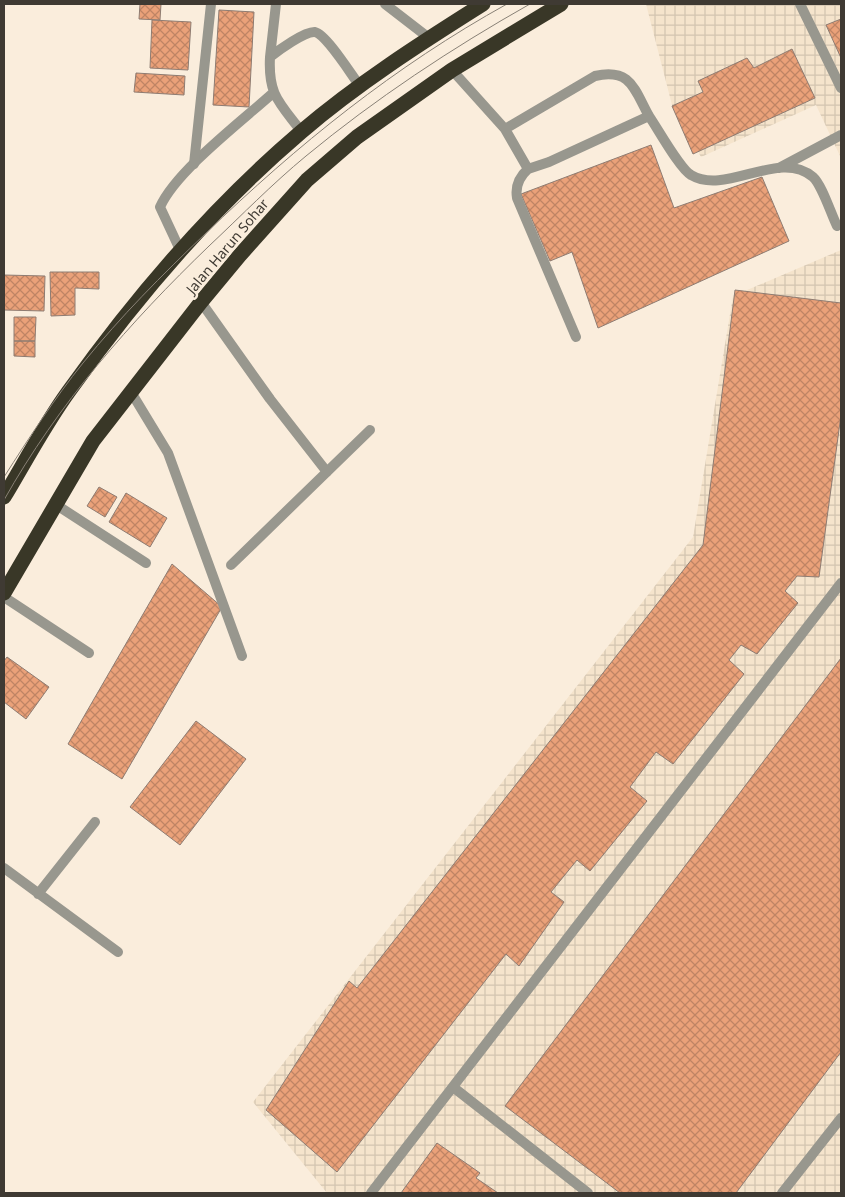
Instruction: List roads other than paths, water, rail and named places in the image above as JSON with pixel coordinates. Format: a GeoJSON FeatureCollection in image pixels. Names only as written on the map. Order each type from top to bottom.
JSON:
{"type":"FeatureCollection","features":[{"type":"Feature","properties":{"kind":"highway","name":"Jalan Harun Sohar"},"geometry":{"type":"LineString","coordinates":[[4,497],[68,392],[120,323],[235,192],[301,131],[360,86],[483,4]]}},
{"type":"Feature","properties":{"kind":"highway","name":"Jalan Harun Sohar"},"geometry":{"type":"LineString","coordinates":[[4,595],[93,441],[201,302],[307,180],[357,137],[452,70],[561,4]]}},
{"type":"Feature","properties":{"kind":"street"},"geometry":{"type":"LineString","coordinates":[[194,164],[210,4]]}},
{"type":"Feature","properties":{"kind":"street"},"geometry":{"type":"LineString","coordinates":[[276,4],[269,76],[273,93],[301,131]]}},
{"type":"Feature","properties":{"kind":"street"},"geometry":{"type":"LineString","coordinates":[[385,4],[430,38]]}},
{"type":"Feature","properties":{"kind":"street"},"geometry":{"type":"LineString","coordinates":[[800,4],[841,88]]}},
{"type":"Feature","properties":{"kind":"street"},"geometry":{"type":"LineString","coordinates":[[270,57],[305,34],[315,32],[320,34],[360,86]]}},
{"type":"Feature","properties":{"kind":"street"},"geometry":{"type":"LineString","coordinates":[[452,70],[505,129],[528,169]]}},
{"type":"Feature","properties":{"kind":"street"},"geometry":{"type":"LineString","coordinates":[[505,129],[595,76],[616,73],[629,80],[649,116],[686,172],[697,178],[717,181],[766,170],[776,169],[805,172],[815,179],[837,226]]}},
{"type":"Feature","properties":{"kind":"street"},"geometry":{"type":"LineString","coordinates":[[181,252],[160,207],[165,196],[194,164],[273,93]]}},
{"type":"Feature","properties":{"kind":"street"},"geometry":{"type":"LineString","coordinates":[[576,337],[517,198],[517,184],[521,175],[528,169],[549,162],[649,116]]}},
{"type":"Feature","properties":{"kind":"street"},"geometry":{"type":"LineString","coordinates":[[776,169],[841,135]]}},
{"type":"Feature","properties":{"kind":"street"},"geometry":{"type":"LineString","coordinates":[[201,302],[270,400],[327,472]]}},
{"type":"Feature","properties":{"kind":"street"},"geometry":{"type":"LineString","coordinates":[[131,392],[168,453],[242,656]]}},
{"type":"Feature","properties":{"kind":"street"},"geometry":{"type":"LineString","coordinates":[[231,565],[370,430]]}},
{"type":"Feature","properties":{"kind":"street"},"geometry":{"type":"LineString","coordinates":[[55,504],[146,563]]}},
{"type":"Feature","properties":{"kind":"street"},"geometry":{"type":"LineString","coordinates":[[371,1193],[841,583]]}},
{"type":"Feature","properties":{"kind":"street"},"geometry":{"type":"LineString","coordinates":[[4,595],[89,653]]}},
{"type":"Feature","properties":{"kind":"street"},"geometry":{"type":"LineString","coordinates":[[38,894],[95,822]]}},
{"type":"Feature","properties":{"kind":"street"},"geometry":{"type":"LineString","coordinates":[[4,868],[118,952]]}},
{"type":"Feature","properties":{"kind":"street"},"geometry":{"type":"LineString","coordinates":[[453,1087],[588,1193]]}},
{"type":"Feature","properties":{"kind":"street"},"geometry":{"type":"LineString","coordinates":[[782,1193],[841,1118]]}},
{"type":"Feature","properties":{"kind":"tram line"},"geometry":{"type":"LineString","coordinates":[[4,477],[32,433],[97,346],[158,280],[240,201],[311,138],[348,109],[426,54],[507,4]]}},
{"type":"Feature","properties":{"kind":"tram line"},"geometry":{"type":"LineString","coordinates":[[4,500],[25,465],[72,397],[124,334],[151,304],[269,189],[332,135],[387,94],[443,56],[530,4]]}}]}
